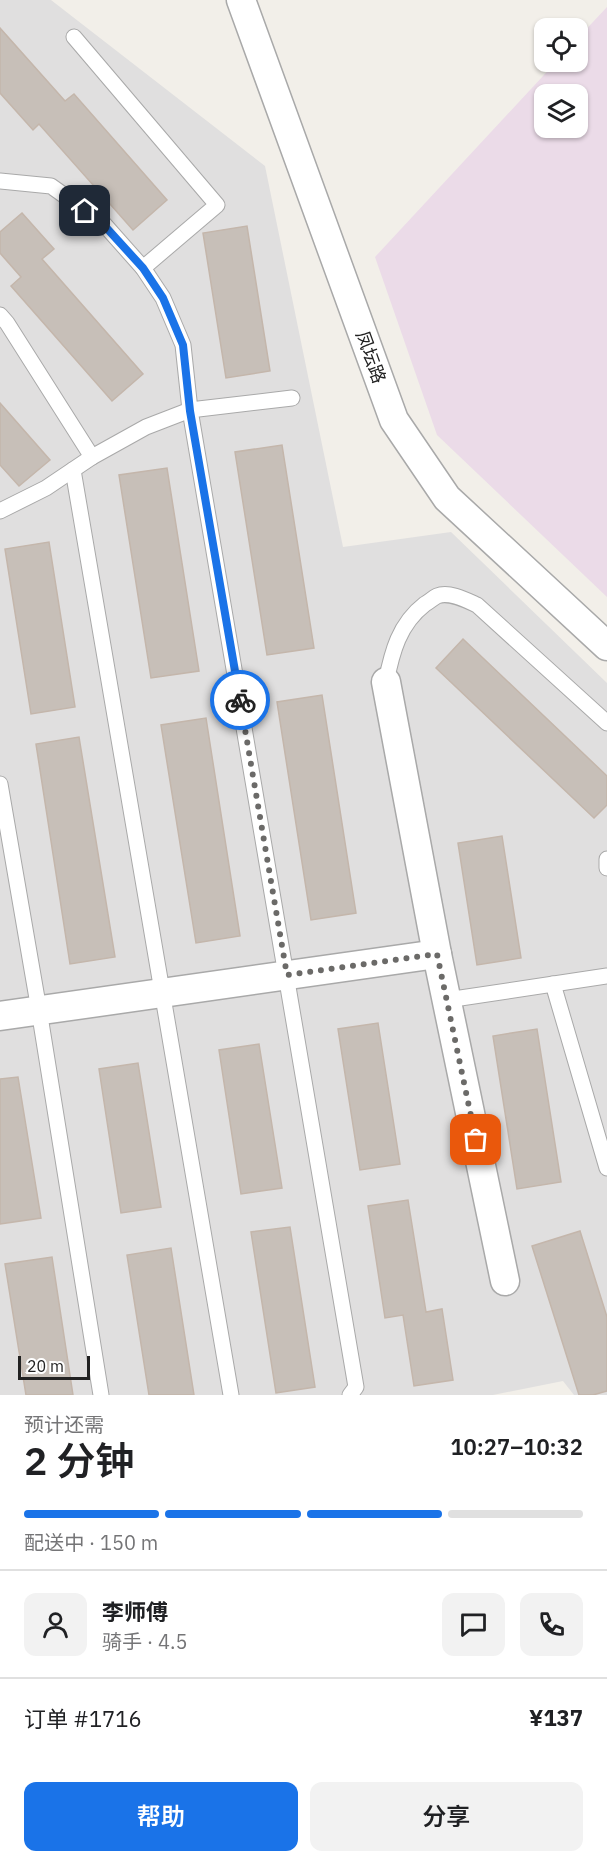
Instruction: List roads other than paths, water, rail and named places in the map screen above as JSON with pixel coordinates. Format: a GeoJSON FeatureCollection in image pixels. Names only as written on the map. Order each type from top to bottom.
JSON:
{"type":"FeatureCollection","features":[{"type":"Feature","properties":{"kind":"street","name":"凤坛路"},"geometry":{"type":"LineString","coordinates":[[241,0],[394,420],[447,498],[607,646]]}},
{"type":"Feature","properties":{"kind":"street"},"geometry":{"type":"LineString","coordinates":[[386,682],[437,954],[505,1281]]}},
{"type":"Feature","properties":{"kind":"street"},"geometry":{"type":"LineString","coordinates":[[0,1016],[437,954]]}},
{"type":"Feature","properties":{"kind":"lane"},"geometry":{"type":"LineString","coordinates":[[74,37],[217,205],[143,268]]}},
{"type":"Feature","properties":{"kind":"lane"},"geometry":{"type":"LineString","coordinates":[[0,181],[51,186],[102,223],[143,268],[163,298],[183,345],[190,411],[356,1387],[350,1395]]}},
{"type":"Feature","properties":{"kind":"lane"},"geometry":{"type":"LineString","coordinates":[[0,315],[92,457]]}},
{"type":"Feature","properties":{"kind":"lane"},"geometry":{"type":"LineString","coordinates":[[0,511],[46,488],[92,457],[146,427],[190,411],[292,398]]}},
{"type":"Feature","properties":{"kind":"lane"},"geometry":{"type":"LineString","coordinates":[[74,470],[231,1395]]}},
{"type":"Feature","properties":{"kind":"lane"},"geometry":{"type":"LineString","coordinates":[[386,682],[393,647],[404,627],[420,608],[438,595],[457,596],[477,605],[607,723]]}},
{"type":"Feature","properties":{"kind":"lane"},"geometry":{"type":"LineString","coordinates":[[0,784],[101,1395]]}},
{"type":"Feature","properties":{"kind":"lane"},"geometry":{"type":"LineString","coordinates":[[607,860],[607,868]]}},
{"type":"Feature","properties":{"kind":"lane"},"geometry":{"type":"LineString","coordinates":[[447,1000],[607,976]]}},
{"type":"Feature","properties":{"kind":"lane"},"geometry":{"type":"LineString","coordinates":[[553,984],[607,1168]]}}]}
